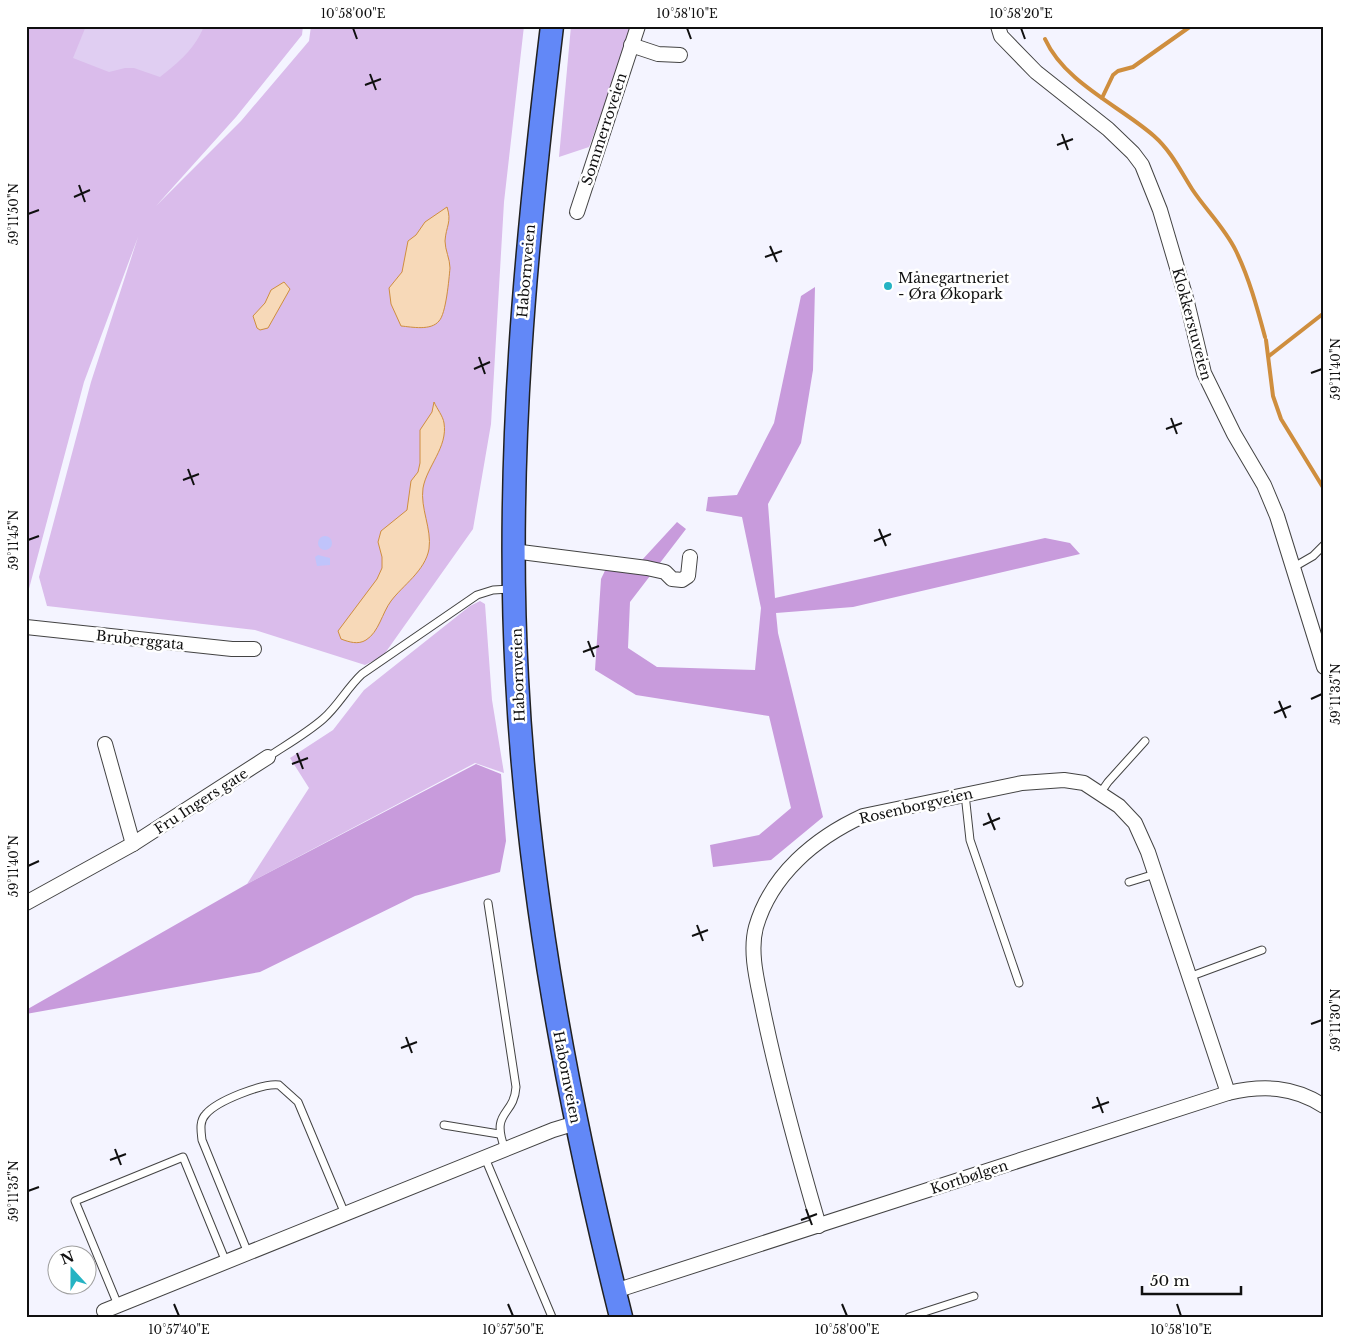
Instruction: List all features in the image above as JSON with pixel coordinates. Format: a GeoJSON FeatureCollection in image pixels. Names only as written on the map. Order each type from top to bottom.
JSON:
{"type":"FeatureCollection","features":[{"type":"Feature","properties":{"kind":"highway","name":"Habornveien"},"geometry":{"type":"LineString","coordinates":[[552,26],[530,221],[518,362],[513,551],[520,733],[531,842],[553,998],[576,1123],[621,1317]]}},
{"type":"Feature","properties":{"kind":"street","name":"Sommerroveien"},"geometry":{"type":"LineString","coordinates":[[578,212],[638,26]]}},
{"type":"Feature","properties":{"kind":"street","name":"Klokkerstuveien"},"geometry":{"type":"LineString","coordinates":[[998,26],[1001,36],[1036,72],[1108,129],[1133,153],[1142,165],[1160,210],[1186,298],[1209,387],[1264,485],[1277,516],[1324,667]]}},
{"type":"Feature","properties":{"kind":"street"},"geometry":{"type":"LineString","coordinates":[[631,45],[658,54],[680,55]]}},
{"type":"Feature","properties":{"kind":"street"},"geometry":{"type":"LineString","coordinates":[[513,551],[647,568],[665,572],[672,579],[682,580],[688,576],[690,557]]}},
{"type":"Feature","properties":{"kind":"street","name":"Bruberggata"},"geometry":{"type":"LineString","coordinates":[[26,627],[232,649],[254,648]]}},
{"type":"Feature","properties":{"kind":"street"},"geometry":{"type":"LineString","coordinates":[[105,744],[133,844]]}},
{"type":"Feature","properties":{"kind":"street","name":"Fru Ingers gate"},"geometry":{"type":"LineString","coordinates":[[26,903],[133,844],[268,757]]}},
{"type":"Feature","properties":{"kind":"street","name":"Rosenborgveien"},"geometry":{"type":"LineString","coordinates":[[819,1226],[797,1156],[766,1024],[754,956],[755,929],[765,901],[781,878],[801,856],[835,829],[863,816],[965,794],[1047,780],[1084,783],[1101,792],[1119,806],[1135,824],[1155,874],[1228,1093]]}},
{"type":"Feature","properties":{"kind":"street","name":"Kortbølgen"},"geometry":{"type":"LineString","coordinates":[[615,1291],[1228,1093],[1249,1088],[1269,1087],[1291,1090],[1311,1098],[1324,1106]]}},
{"type":"Feature","properties":{"kind":"street"},"geometry":{"type":"LineString","coordinates":[[104,1311],[576,1123]]}},
{"type":"Feature","properties":{"kind":"lane"},"geometry":{"type":"LineString","coordinates":[[1294,567],[1313,556],[1324,545]]}},
{"type":"Feature","properties":{"kind":"lane"},"geometry":{"type":"LineString","coordinates":[[268,757],[323,719],[362,674],[477,595],[493,590],[514,589]]}},
{"type":"Feature","properties":{"kind":"lane"},"geometry":{"type":"LineString","coordinates":[[1101,792],[1145,741]]}},
{"type":"Feature","properties":{"kind":"lane"},"geometry":{"type":"LineString","coordinates":[[965,794],[970,840],[1019,983]]}},
{"type":"Feature","properties":{"kind":"lane"},"geometry":{"type":"LineString","coordinates":[[1129,882],[1155,874]]}},
{"type":"Feature","properties":{"kind":"lane"},"geometry":{"type":"LineString","coordinates":[[488,902],[516,1087],[514,1098],[500,1122],[499,1134],[505,1150]]}},
{"type":"Feature","properties":{"kind":"lane"},"geometry":{"type":"LineString","coordinates":[[1189,977],[1262,950]]}},
{"type":"Feature","properties":{"kind":"lane"},"geometry":{"type":"LineString","coordinates":[[248,1253],[202,1140],[200,1128],[206,1114],[214,1108],[261,1086],[279,1085],[298,1102],[345,1214]]}},
{"type":"Feature","properties":{"kind":"lane"},"geometry":{"type":"LineString","coordinates":[[444,1125],[499,1134]]}},
{"type":"Feature","properties":{"kind":"lane"},"geometry":{"type":"LineString","coordinates":[[118,1306],[75,1201],[183,1157],[226,1262]]}},
{"type":"Feature","properties":{"kind":"lane"},"geometry":{"type":"LineString","coordinates":[[485,1158],[552,1317]]}},
{"type":"Feature","properties":{"kind":"lane"},"geometry":{"type":"LineString","coordinates":[[914,1316],[974,1296]]}},
{"type":"Feature","properties":{"kind":"shaded area"},"geometry":{"type":"Polygon","coordinates":[[[26,26],[303,26],[302,35],[236,117],[156,206],[241,121],[309,41],[311,26],[524,26],[504,202],[491,424],[473,529],[383,656],[365,665],[255,630],[47,606],[39,577],[91,382],[138,237],[84,382],[26,600],[26,145],[28,81],[26,76],[26,26]]]}},
{"type":"Feature","properties":{"kind":"shaded area"},"geometry":{"type":"Polygon","coordinates":[[[86,26],[204,26],[191,48],[160,77],[134,68],[109,72],[73,58],[86,26]]]}},
{"type":"Feature","properties":{"kind":"shaded area"},"geometry":{"type":"Polygon","coordinates":[[[571,26],[634,26],[589,147],[559,157],[571,26]]]}},
{"type":"Feature","properties":{"kind":"shaded area"},"geometry":{"type":"Polygon","coordinates":[[[447,207],[449,220],[445,241],[450,268],[444,311],[439,321],[431,326],[401,326],[391,304],[389,288],[402,272],[408,241],[416,235],[425,222],[447,207]]]}},
{"type":"Feature","properties":{"kind":"shaded area"},"geometry":{"type":"Polygon","coordinates":[[[284,282],[290,289],[268,328],[260,330],[257,328],[253,316],[265,303],[271,290],[284,282]]]}},
{"type":"Feature","properties":{"kind":"shaded area"},"geometry":{"type":"Polygon","coordinates":[[[815,287],[813,370],[801,443],[768,504],[775,598],[1045,538],[1070,543],[1080,554],[853,607],[776,613],[778,633],[823,817],[771,860],[713,867],[710,845],[759,835],[791,808],[769,716],[636,695],[595,670],[601,579],[611,558],[642,560],[677,522],[686,529],[630,602],[628,648],[657,667],[755,670],[761,608],[742,517],[706,511],[708,497],[737,495],[774,423],[801,296],[815,287]]]}},
{"type":"Feature","properties":{"kind":"shaded area"},"geometry":{"type":"Polygon","coordinates":[[[434,402],[443,420],[444,432],[440,448],[423,488],[423,503],[429,534],[427,557],[418,571],[391,601],[370,637],[363,642],[357,643],[341,639],[338,631],[377,579],[382,568],[382,557],[378,542],[381,531],[407,510],[411,481],[418,472],[420,463],[420,430],[432,412],[434,402]]]}},
{"type":"Feature","properties":{"kind":"shaded area"},"geometry":{"type":"Polygon","coordinates":[[[480,601],[485,604],[492,700],[504,773],[475,763],[247,884],[309,788],[290,758],[333,730],[364,690],[470,606],[480,601]]]}},
{"type":"Feature","properties":{"kind":"shaded area"},"geometry":{"type":"Polygon","coordinates":[[[476,764],[501,774],[506,841],[500,872],[415,896],[260,972],[26,1014],[26,1010],[247,884],[476,764]]]}},
{"type":"Feature","properties":{"kind":"sand"},"geometry":{"type":"Polygon","coordinates":[[[322,536],[328,536],[332,543],[328,550],[322,550],[318,546],[318,540],[322,536]]]}},
{"type":"Feature","properties":{"kind":"sand"},"geometry":{"type":"Polygon","coordinates":[[[318,555],[330,558],[330,565],[317,566],[315,557],[318,555]]]}},
{"type":"Feature","properties":{"kind":"waterway"},"geometry":{"type":"LineString","coordinates":[[1102,98],[1113,75],[1118,71],[1133,67],[1191,26]]}},
{"type":"Feature","properties":{"kind":"waterway"},"geometry":{"type":"LineString","coordinates":[[1045,39],[1054,55],[1079,81],[1154,136],[1170,154],[1192,189],[1226,234],[1236,251],[1249,282],[1265,337]]}},
{"type":"Feature","properties":{"kind":"waterway"},"geometry":{"type":"LineString","coordinates":[[1269,356],[1324,313]]}},
{"type":"Feature","properties":{"kind":"waterway"},"geometry":{"type":"LineString","coordinates":[[1266,340],[1273,396],[1281,419],[1324,489]]}},
{"type":"Feature","properties":{"kind":"place","name":"Månegartneriet - Øra Økopark"},"geometry":{"type":"Point","coordinates":[888,286]}}]}
